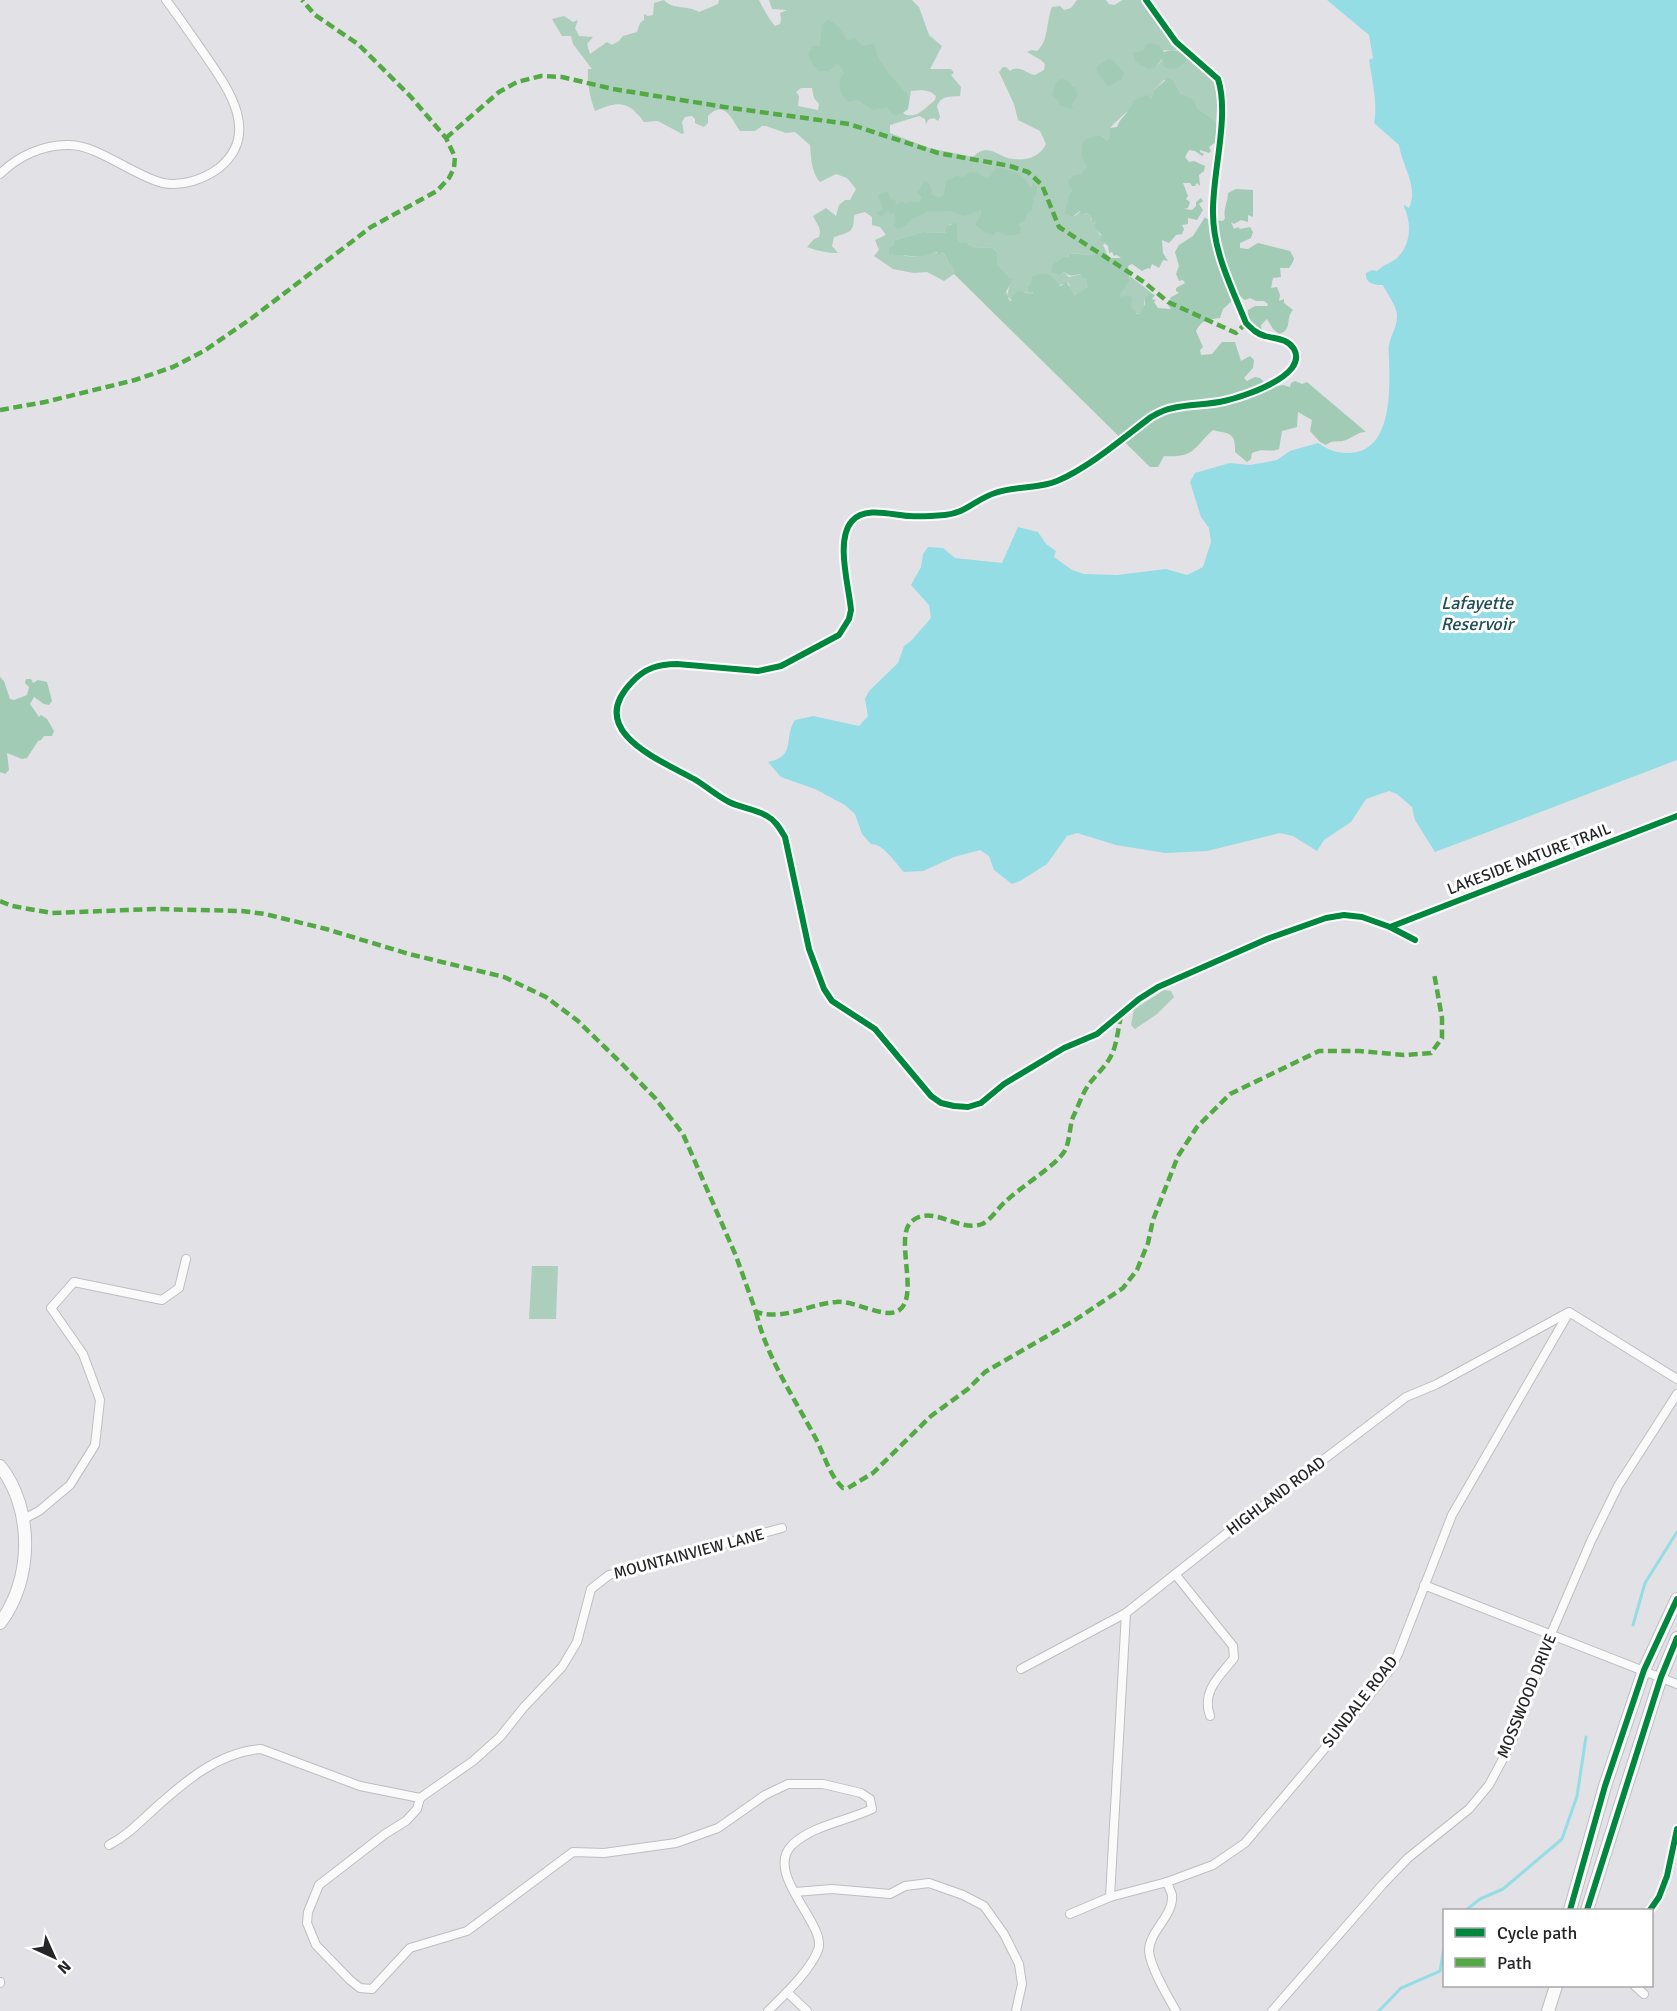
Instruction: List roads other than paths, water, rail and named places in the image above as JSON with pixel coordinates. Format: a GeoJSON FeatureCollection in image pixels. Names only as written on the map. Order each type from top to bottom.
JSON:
{"type":"FeatureCollection","features":[{"type":"Feature","properties":{"kind":"main road"},"geometry":{"type":"LineString","coordinates":[[0,1466],[18,1496],[25,1541],[24,1562],[16,1593],[0,1623]]}},
{"type":"Feature","properties":{"kind":"main road"},"geometry":{"type":"LineString","coordinates":[[1571,1909],[1605,1786],[1644,1670],[1677,1599]]}},
{"type":"Feature","properties":{"kind":"main road"},"geometry":{"type":"LineString","coordinates":[[1588,1909],[1661,1677],[1677,1638]]}},
{"type":"Feature","properties":{"kind":"main road"},"geometry":{"type":"LineString","coordinates":[[1548,2011],[1556,1987]]}},
{"type":"Feature","properties":{"kind":"street"},"geometry":{"type":"LineString","coordinates":[[0,174],[24,155],[48,147],[72,145],[163,183],[183,183],[207,177],[229,160],[238,140],[239,117],[228,87],[166,0]]}},
{"type":"Feature","properties":{"kind":"street"},"geometry":{"type":"LineString","coordinates":[[22,1520],[39,1511],[70,1485],[95,1445],[100,1400],[83,1354],[51,1308],[74,1282],[162,1300],[179,1288],[186,1259]]}},
{"type":"Feature","properties":{"kind":"street"},"geometry":{"type":"LineString","coordinates":[[1569,1312],[1677,1379]]}},
{"type":"Feature","properties":{"kind":"street","name":"HIGHLAND ROAD"},"geometry":{"type":"LineString","coordinates":[[1021,1669],[1126,1613],[1406,1397],[1431,1387],[1569,1312]]}},
{"type":"Feature","properties":{"kind":"street","name":"SUNDALE ROAD"},"geometry":{"type":"LineString","coordinates":[[1070,1914],[1110,1897],[1167,1882],[1213,1865],[1245,1843],[1389,1671],[1398,1654],[1452,1515],[1569,1312]]}},
{"type":"Feature","properties":{"kind":"street","name":"MOSSWOOD DRIVE"},"geometry":{"type":"LineString","coordinates":[[1272,2011],[1383,1884],[1408,1858],[1469,1809],[1489,1785],[1511,1744],[1551,1634],[1591,1541],[1618,1486],[1677,1394]]}},
{"type":"Feature","properties":{"kind":"street","name":"MOUNTAINVIEW LANE"},"geometry":{"type":"LineString","coordinates":[[420,1798],[465,1767],[500,1737],[524,1707],[562,1667],[577,1642],[591,1589],[609,1575],[782,1528]]}},
{"type":"Feature","properties":{"kind":"street"},"geometry":{"type":"LineString","coordinates":[[1175,1574],[1233,1646],[1235,1653],[1234,1658],[1209,1690],[1206,1700],[1210,1716]]}},
{"type":"Feature","properties":{"kind":"street"},"geometry":{"type":"LineString","coordinates":[[1424,1585],[1677,1684]]}},
{"type":"Feature","properties":{"kind":"street"},"geometry":{"type":"LineString","coordinates":[[1110,1897],[1126,1613]]}},
{"type":"Feature","properties":{"kind":"street"},"geometry":{"type":"LineString","coordinates":[[109,1845],[124,1837],[178,1787],[221,1760],[244,1750],[261,1749],[360,1786],[420,1798],[417,1809],[406,1821],[385,1834],[319,1885],[308,1912],[306,1923],[316,1945],[360,1988],[372,1989],[410,1948],[467,1931],[573,1852],[603,1853],[676,1844],[717,1828],[765,1795],[788,1784],[823,1784],[861,1793],[870,1799],[872,1809],[812,1832],[791,1846],[784,1865],[818,1937],[819,1949],[787,1992],[768,2011]]}},
{"type":"Feature","properties":{"kind":"street"},"geometry":{"type":"LineString","coordinates":[[1167,1882],[1172,1897],[1167,1912],[1151,1941],[1149,1953],[1176,2011]]}},
{"type":"Feature","properties":{"kind":"street"},"geometry":{"type":"LineString","coordinates":[[795,1892],[832,1889],[890,1894],[905,1886],[929,1883],[963,1895],[984,1906],[1004,1934],[1020,1964],[1022,1984],[1016,2011]]}},
{"type":"Feature","properties":{"kind":"street"},"geometry":{"type":"LineString","coordinates":[[1636,1987],[1644,1994]]}},
{"type":"Feature","properties":{"kind":"street"},"geometry":{"type":"LineString","coordinates":[[787,1992],[807,2011]]}},
{"type":"Feature","properties":{"kind":"water","name":"Lafayette Reservoir"},"geometry":{"type":"Polygon","coordinates":[[[1327,0],[1677,0],[1677,760],[1435,852],[1415,820],[1412,807],[1397,794],[1389,791],[1366,799],[1351,822],[1324,840],[1317,851],[1293,836],[1280,833],[1207,851],[1165,853],[1116,845],[1077,833],[1067,836],[1047,864],[1012,884],[994,870],[989,856],[980,850],[954,857],[923,871],[904,872],[885,850],[871,844],[862,834],[855,814],[845,805],[815,789],[781,777],[768,762],[777,759],[786,751],[795,720],[813,716],[859,726],[868,716],[865,699],[869,691],[898,663],[904,646],[931,618],[929,605],[911,585],[928,547],[943,548],[955,558],[1002,563],[1018,527],[1038,532],[1046,544],[1056,551],[1054,557],[1072,570],[1084,574],[1117,575],[1166,569],[1187,575],[1203,567],[1211,542],[1209,528],[1201,517],[1190,482],[1195,473],[1230,463],[1250,465],[1277,460],[1290,451],[1318,443],[1336,452],[1357,452],[1368,447],[1377,438],[1383,426],[1389,399],[1389,347],[1397,314],[1383,285],[1369,282],[1366,273],[1372,270],[1377,271],[1402,253],[1409,234],[1404,205],[1409,208],[1412,200],[1411,184],[1399,145],[1374,123],[1375,100],[1369,60],[1373,58],[1369,35],[1327,0]]]}},
{"type":"Feature","properties":{"kind":"waterway"},"geometry":{"type":"LineString","coordinates":[[1633,1625],[1645,1583],[1677,1532]]}},
{"type":"Feature","properties":{"kind":"waterway"},"geometry":{"type":"LineString","coordinates":[[1467,1909],[1480,1899],[1503,1889],[1562,1839],[1577,1796],[1586,1737]]}},
{"type":"Feature","properties":{"kind":"waterway"},"geometry":{"type":"LineString","coordinates":[[1379,2011],[1401,1988],[1440,1971],[1443,1954]]}}]}
